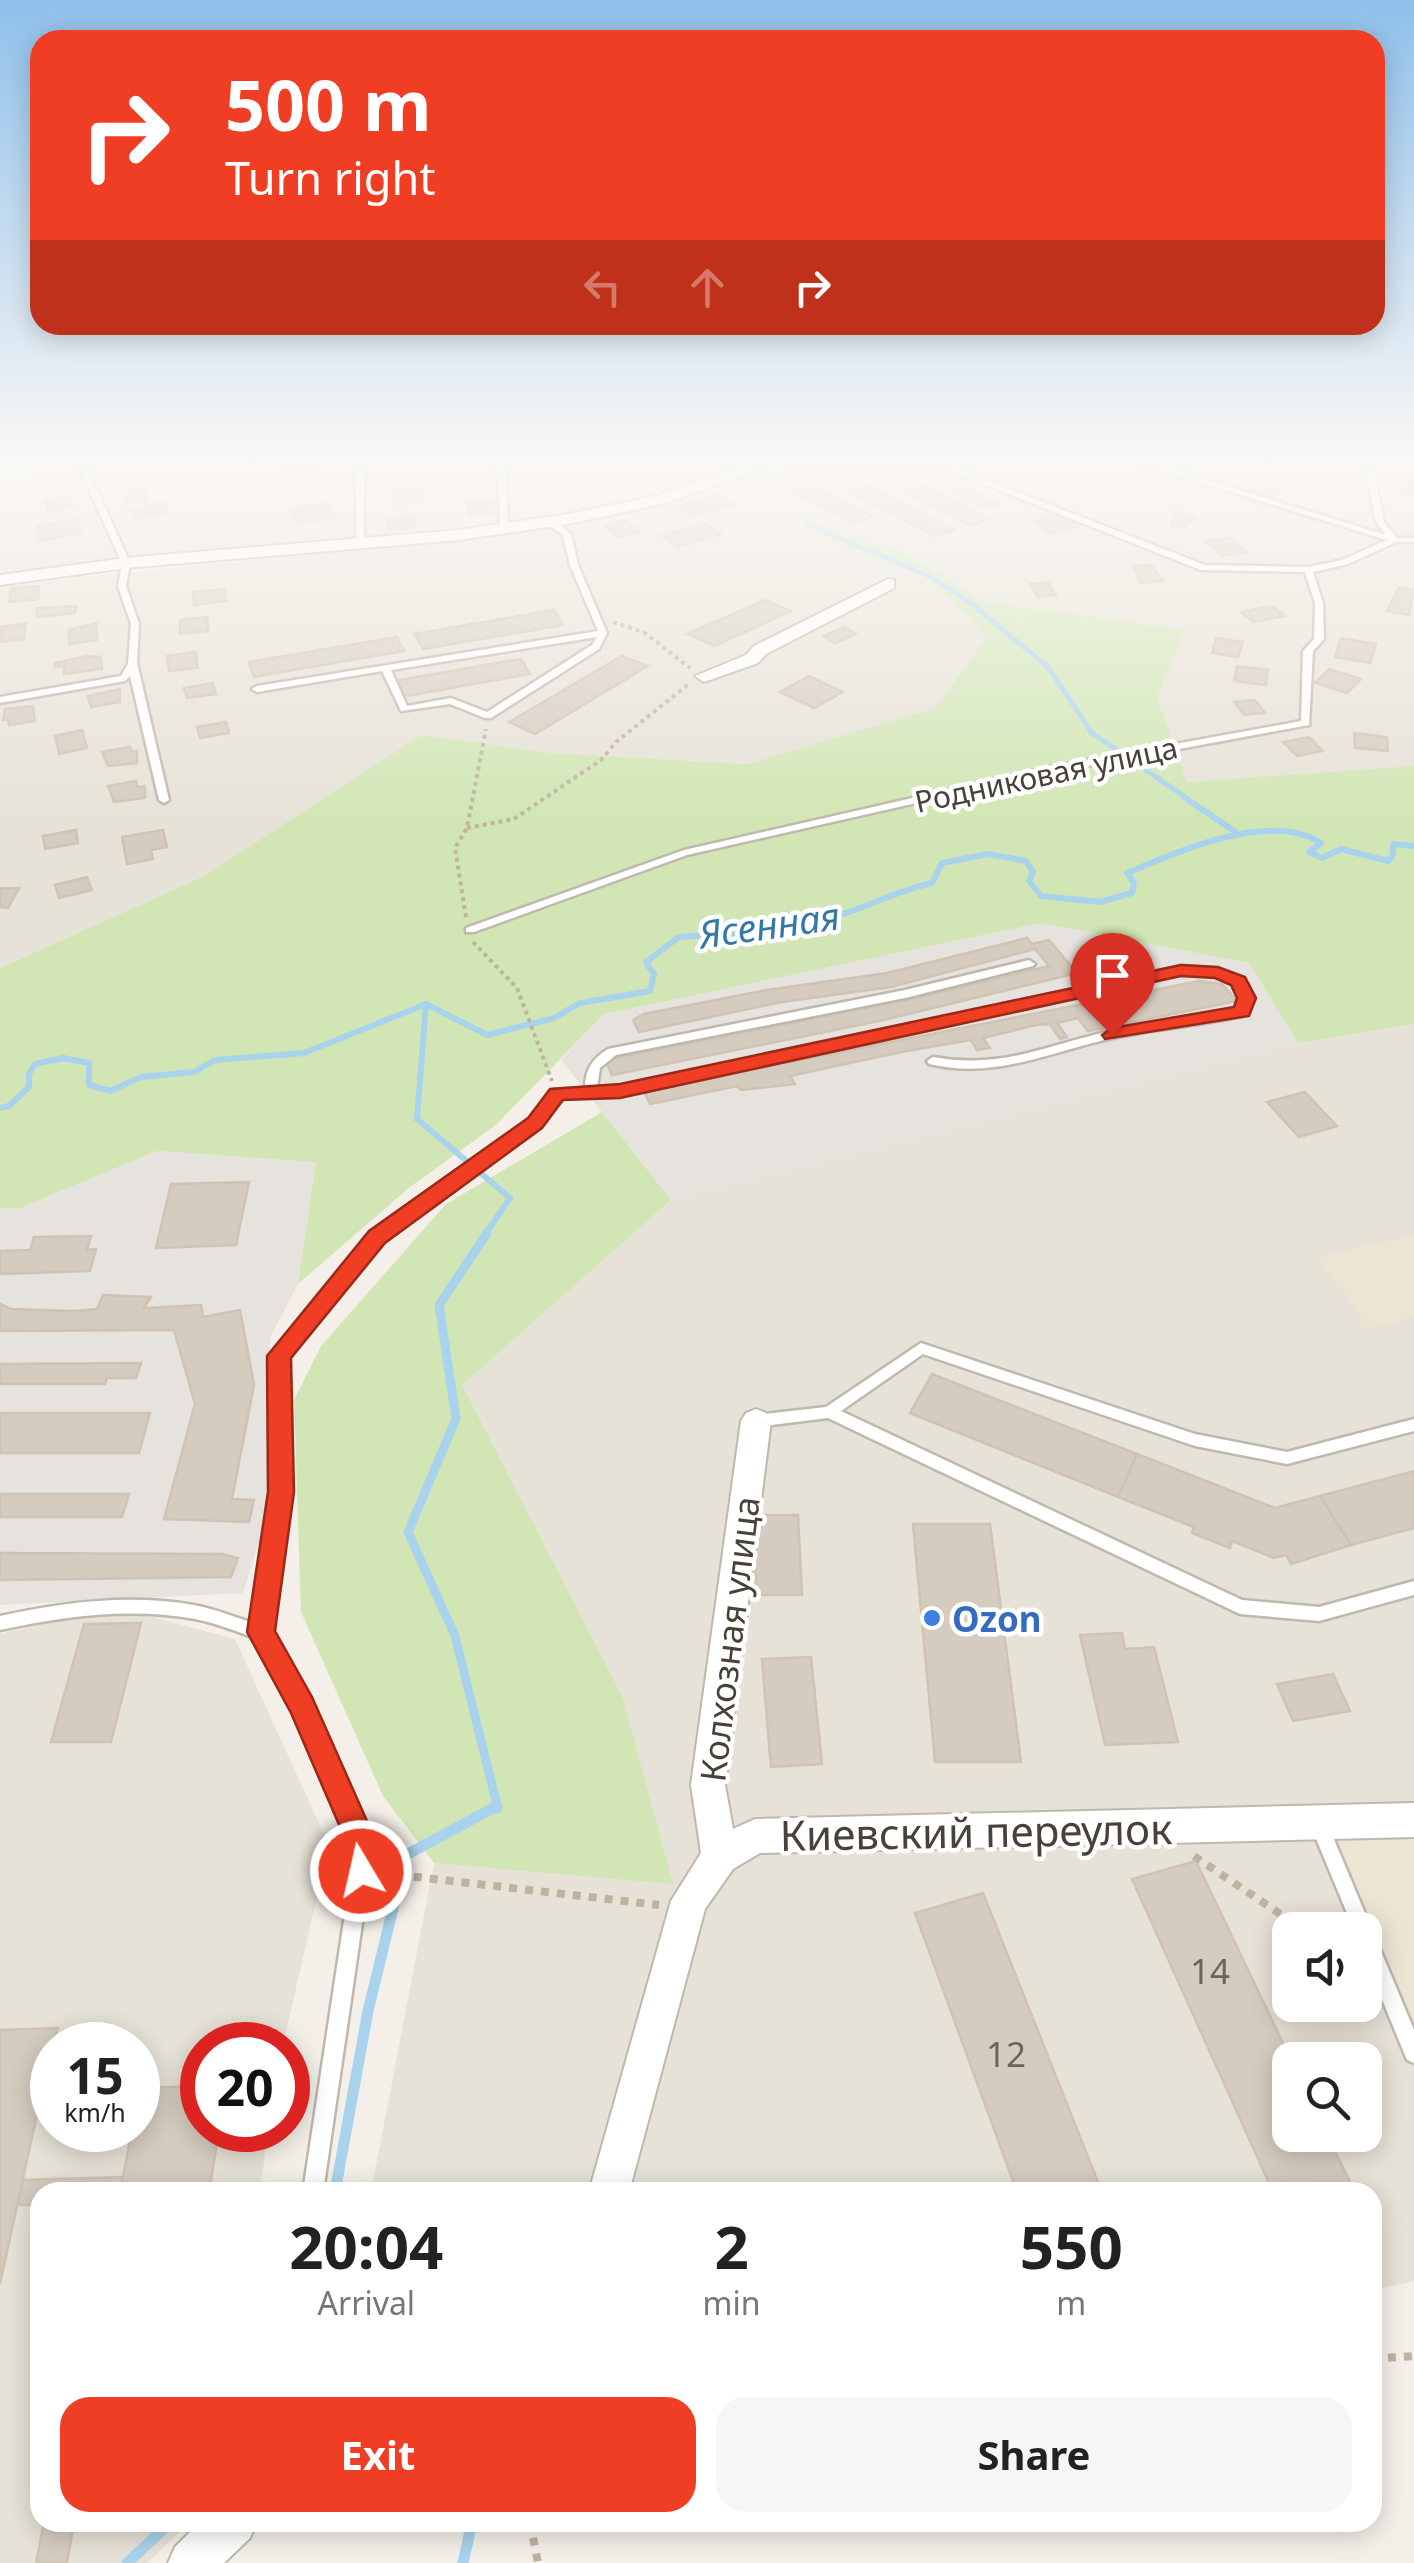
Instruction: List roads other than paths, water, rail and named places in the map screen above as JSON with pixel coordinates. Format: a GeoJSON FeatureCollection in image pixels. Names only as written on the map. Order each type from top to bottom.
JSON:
{"type":"FeatureCollection","features":[{"type":"Feature","properties":{"kind":"street"},"geometry":{"type":"LineString","coordinates":[[704,676],[752,658],[760,650],[884,586]]}},
{"type":"Feature","properties":{"kind":"street","name":"Колхозная улица"},"geometry":{"type":"LineString","coordinates":[[720,1857],[708,1784],[756,1420]]}},
{"type":"Feature","properties":{"kind":"street","name":"Киевский переулок"},"geometry":{"type":"LineString","coordinates":[[720,1857],[755,1836],[1414,1820]]}},
{"type":"Feature","properties":{"kind":"street"},"geometry":{"type":"LineString","coordinates":[[612,2182],[686,1909],[720,1857]]}},
{"type":"Feature","properties":{"kind":"street"},"geometry":{"type":"LineString","coordinates":[[191,2563],[224,2532]]}},
{"type":"Feature","properties":{"kind":"lane"},"geometry":{"type":"LineString","coordinates":[[122,586],[135,624],[132,663],[164,800]]}},
{"type":"Feature","properties":{"kind":"lane"},"geometry":{"type":"LineString","coordinates":[[386,668],[404,710],[451,701],[488,716],[596,648],[602,628],[583,586]]}},
{"type":"Feature","properties":{"kind":"lane","name":"Родниковая улица"},"geometry":{"type":"LineString","coordinates":[[470,930],[684,853],[1044,771],[1306,723],[1308,650],[1318,640],[1319,622],[1313,586]]}},
{"type":"Feature","properties":{"kind":"lane"},"geometry":{"type":"LineString","coordinates":[[257,689],[602,628]]}},
{"type":"Feature","properties":{"kind":"lane"},"geometry":{"type":"LineString","coordinates":[[0,700],[125,678],[132,663]]}},
{"type":"Feature","properties":{"kind":"lane"},"geometry":{"type":"LineString","coordinates":[[591,1092],[590,1074],[598,1061],[612,1052],[905,994],[1029,964]]}},
{"type":"Feature","properties":{"kind":"lane"},"geometry":{"type":"LineString","coordinates":[[314,2182],[364,1848],[302,1706],[261,1632],[281,1492],[279,1356],[377,1237],[535,1123],[557,1094],[620,1091],[1181,970],[1238,981],[1246,998],[1242,1012],[1112,1035],[996,1066],[961,1068],[933,1061]]}},
{"type":"Feature","properties":{"kind":"lane"},"geometry":{"type":"LineString","coordinates":[[756,1420],[829,1412],[921,1348],[1195,1440],[1287,1458],[1414,1425]]}},
{"type":"Feature","properties":{"kind":"lane"},"geometry":{"type":"LineString","coordinates":[[829,1412],[1240,1607],[1319,1614],[1414,1588]]}},
{"type":"Feature","properties":{"kind":"lane"},"geometry":{"type":"LineString","coordinates":[[0,1623],[41,1613],[131,1606],[196,1612],[261,1632]]}},
{"type":"Feature","properties":{"kind":"lane"},"geometry":{"type":"LineString","coordinates":[[1319,1823],[1356,1912]]}},
{"type":"Feature","properties":{"kind":"lane"},"geometry":{"type":"LineString","coordinates":[[1382,1976],[1414,2053]]}},
{"type":"Feature","properties":{"kind":"waterway"},"geometry":{"type":"LineString","coordinates":[[944,586],[1048,667],[1092,733],[1188,799]]}},
{"type":"Feature","properties":{"kind":"waterway"},"geometry":{"type":"LineString","coordinates":[[1184,797],[1237,833]]}},
{"type":"Feature","properties":{"kind":"waterway","name":"Ясенная"},"geometry":{"type":"LineString","coordinates":[[426,1004],[487,1035],[554,1018],[580,1003],[650,991],[654,974],[646,962],[679,937],[754,932],[772,918],[814,921],[834,917],[932,883],[942,863],[988,854],[1026,861],[1033,872],[1029,881],[1041,896],[1100,902],[1132,893],[1134,883],[1127,873],[1197,846],[1250,832],[1300,834],[1321,843],[1309,852],[1322,858],[1341,849],[1388,861],[1393,855],[1393,844],[1414,846]]}},
{"type":"Feature","properties":{"kind":"waterway","name":"Ясенная"},"geometry":{"type":"LineString","coordinates":[[0,1108],[9,1106],[29,1087],[29,1074],[35,1064],[63,1058],[89,1063],[89,1085],[110,1091],[141,1077],[194,1072],[215,1060],[304,1053],[426,1004]]}},
{"type":"Feature","properties":{"kind":"waterway"},"geometry":{"type":"LineString","coordinates":[[426,1004],[417,1119],[510,1198],[485,1235]]}},
{"type":"Feature","properties":{"kind":"waterway"},"geometry":{"type":"LineString","coordinates":[[487,1233],[439,1305],[456,1419],[408,1532],[455,1636],[498,1809]]}},
{"type":"Feature","properties":{"kind":"waterway"},"geometry":{"type":"LineString","coordinates":[[337,2182],[368,2011],[406,1855],[497,1806]]}},
{"type":"Feature","properties":{"kind":"waterway"},"geometry":{"type":"LineString","coordinates":[[127,2563],[160,2532]]}},
{"type":"Feature","properties":{"kind":"waterway"},"geometry":{"type":"LineString","coordinates":[[463,2563],[470,2532]]}},
{"type":"Feature","properties":{"kind":"place","name":"Ozon"},"geometry":{"type":"Point","coordinates":[932,1618]}}]}
